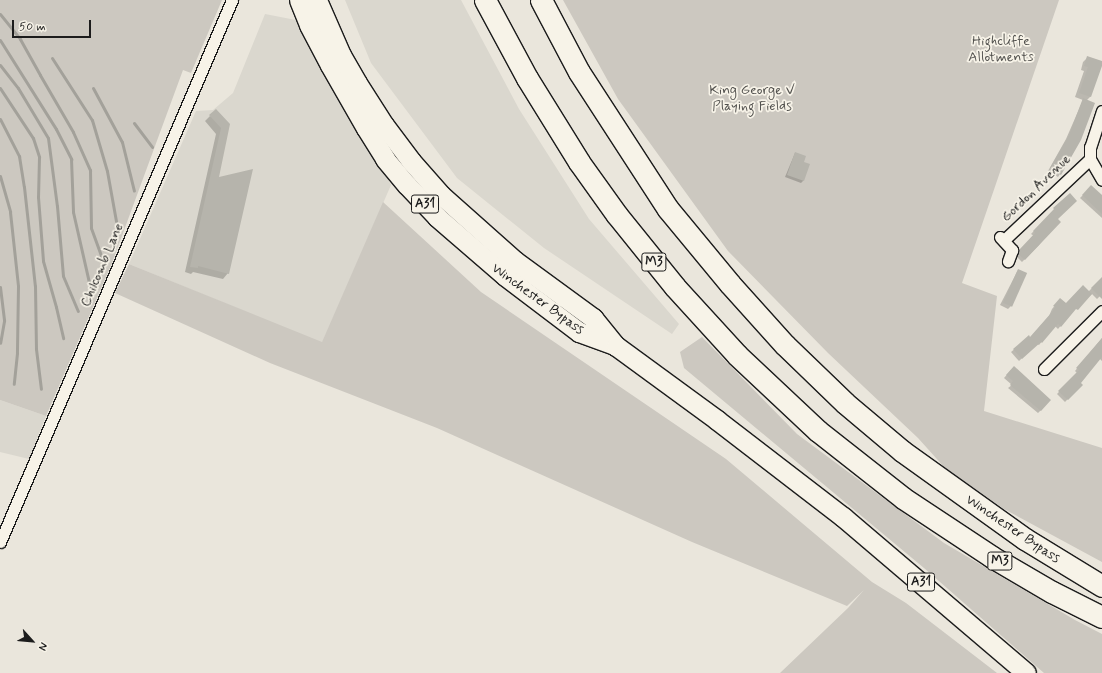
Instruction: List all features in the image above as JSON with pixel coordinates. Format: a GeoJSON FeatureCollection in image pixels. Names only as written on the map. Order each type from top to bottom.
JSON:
{"type":"FeatureCollection","features":[{"type":"Feature","properties":{"kind":"highway","name":"Winchester Bypass"},"geometry":{"type":"LineString","coordinates":[[299,0],[309,25],[330,66],[366,128],[385,158],[407,185],[437,217],[504,276],[579,332],[616,346]]}},
{"type":"Feature","properties":{"kind":"highway","name":"Winchester Bypass"},"geometry":{"type":"LineString","coordinates":[[316,0],[341,55],[357,83],[384,125],[411,161],[441,195],[479,230],[516,261],[592,318],[616,346]]}},
{"type":"Feature","properties":{"kind":"highway","name":"M3"},"geometry":{"type":"LineString","coordinates":[[485,0],[527,78],[579,162],[617,216],[675,287],[737,355],[800,416],[846,454],[904,498],[992,557],[1052,592],[1102,617]]}},
{"type":"Feature","properties":{"kind":"highway","name":"Winchester Bypass"},"geometry":{"type":"LineString","coordinates":[[541,0],[580,72],[668,209],[734,289],[818,379],[926,470],[1025,539],[1102,586]]}},
{"type":"Feature","properties":{"kind":"highway","name":"A31"},"geometry":{"type":"LineString","coordinates":[[616,346],[717,420],[843,517],[1026,673]]}},
{"type":"Feature","properties":{"kind":"street","name":"Chilcomb Lane"},"geometry":{"type":"LineString","coordinates":[[0,542],[232,0]]}},
{"type":"Feature","properties":{"kind":"street","name":"Gordon Avenue"},"geometry":{"type":"LineString","coordinates":[[1102,111],[1090,147],[1090,159],[1102,180]]}},
{"type":"Feature","properties":{"kind":"street","name":"Gordon Avenue"},"geometry":{"type":"LineString","coordinates":[[1008,261],[1012,250],[1002,238],[1090,159]]}},
{"type":"Feature","properties":{"kind":"street"},"geometry":{"type":"LineString","coordinates":[[1044,369],[1102,311]]}},
{"type":"Feature","properties":{"kind":"shaded area"},"geometry":{"type":"Polygon","coordinates":[[[345,0],[461,0],[519,109],[589,219],[679,324],[672,334],[544,248],[457,178],[371,63],[345,0]]]}},
{"type":"Feature","properties":{"kind":"shaded area"},"geometry":{"type":"Polygon","coordinates":[[[265,14],[301,21],[391,185],[322,343],[129,264],[196,111],[213,110],[233,93],[265,14]]]}},
{"type":"Feature","properties":{"kind":"shaded area"},"geometry":{"type":"Polygon","coordinates":[[[0,400],[46,416],[29,459],[0,452],[0,400]]]}},
{"type":"Feature","properties":{"kind":"green space"},"geometry":{"type":"Polygon","coordinates":[[[0,0],[222,0],[191,73],[183,70],[112,263],[46,416],[0,400],[0,0]]]}},
{"type":"Feature","properties":{"kind":"green space"},"geometry":{"type":"Polygon","coordinates":[[[563,0],[1059,0],[962,283],[997,296],[984,411],[1102,448],[1102,562],[1004,509],[945,468],[918,438],[828,353],[728,251],[618,99],[563,0]]]}},
{"type":"Feature","properties":{"kind":"green space"},"geometry":{"type":"Polygon","coordinates":[[[383,202],[481,292],[726,459],[872,582],[906,603],[997,673],[780,673],[848,608],[864,590],[847,606],[692,542],[437,428],[270,363],[115,293],[129,264],[322,342],[383,202]]]}},
{"type":"Feature","properties":{"kind":"green space"},"geometry":{"type":"Polygon","coordinates":[[[702,337],[797,434],[944,543],[1075,620],[1102,634],[1102,673],[1044,673],[924,568],[684,368],[680,352],[702,337]]]}},
{"type":"Feature","properties":{"kind":"building"},"geometry":{"type":"Polygon","coordinates":[[[1087,56],[1102,61],[1102,66],[1091,97],[1079,93],[1088,67],[1084,66],[1087,56]]]}},
{"type":"Feature","properties":{"kind":"building"},"geometry":{"type":"Polygon","coordinates":[[[1083,98],[1095,103],[1081,140],[1061,175],[1050,168],[1069,135],[1083,98]]]}},
{"type":"Feature","properties":{"kind":"building"},"geometry":{"type":"Polygon","coordinates":[[[216,109],[230,124],[219,177],[253,169],[229,274],[198,266],[198,268],[190,267],[221,128],[209,115],[216,109]]]}},
{"type":"Feature","properties":{"kind":"building"},"geometry":{"type":"Polygon","coordinates":[[[795,152],[806,156],[804,162],[810,164],[804,181],[787,175],[795,152]]]}},
{"type":"Feature","properties":{"kind":"building"},"geometry":{"type":"Polygon","coordinates":[[[1091,185],[1102,195],[1102,214],[1082,195],[1091,185]]]}},
{"type":"Feature","properties":{"kind":"building"},"geometry":{"type":"Polygon","coordinates":[[[1070,193],[1077,201],[1058,219],[1061,222],[1025,260],[1018,254],[1019,250],[1035,233],[1033,231],[1054,209],[1053,208],[1070,193]]]}},
{"type":"Feature","properties":{"kind":"building"},"geometry":{"type":"Polygon","coordinates":[[[1018,269],[1027,273],[1012,307],[1003,303],[1018,269]]]}},
{"type":"Feature","properties":{"kind":"building"},"geometry":{"type":"Polygon","coordinates":[[[1102,277],[1102,299],[1091,288],[1102,277]]]}},
{"type":"Feature","properties":{"kind":"building"},"geometry":{"type":"Polygon","coordinates":[[[1083,285],[1092,294],[1078,310],[1076,309],[1061,327],[1058,324],[1042,343],[1041,342],[1022,359],[1013,349],[1029,335],[1030,337],[1052,312],[1055,307],[1053,306],[1060,298],[1066,303],[1083,285]]]}},
{"type":"Feature","properties":{"kind":"building"},"geometry":{"type":"Polygon","coordinates":[[[1102,338],[1102,357],[1081,383],[1083,385],[1068,400],[1058,391],[1079,370],[1076,368],[1102,338]]]}},
{"type":"Feature","properties":{"kind":"building"},"geometry":{"type":"Polygon","coordinates":[[[1014,366],[1051,400],[1041,411],[1010,385],[1013,381],[1006,375],[1014,366]]]}},
{"type":"Feature","properties":{"kind":"waterway"},"geometry":{"type":"LineString","coordinates":[[0,14],[20,39],[73,132],[90,170],[91,228],[101,256]]}},
{"type":"Feature","properties":{"kind":"waterway"},"geometry":{"type":"LineString","coordinates":[[0,40],[56,129],[71,159],[73,212],[90,287]]}},
{"type":"Feature","properties":{"kind":"waterway"},"geometry":{"type":"LineString","coordinates":[[52,58],[92,120],[107,171],[116,221]]}},
{"type":"Feature","properties":{"kind":"waterway"},"geometry":{"type":"LineString","coordinates":[[0,65],[18,88],[48,138],[57,206],[63,276],[78,311]]}},
{"type":"Feature","properties":{"kind":"waterway"},"geometry":{"type":"LineString","coordinates":[[0,88],[33,138],[39,157],[38,197],[43,261],[63,338]]}},
{"type":"Feature","properties":{"kind":"waterway"},"geometry":{"type":"LineString","coordinates":[[93,88],[122,142],[134,191]]}},
{"type":"Feature","properties":{"kind":"waterway"},"geometry":{"type":"LineString","coordinates":[[0,119],[19,156],[24,187],[35,286],[36,349],[41,389]]}},
{"type":"Feature","properties":{"kind":"waterway"},"geometry":{"type":"LineString","coordinates":[[134,123],[152,147]]}},
{"type":"Feature","properties":{"kind":"waterway"},"geometry":{"type":"LineString","coordinates":[[0,176],[10,212],[18,286],[17,353],[14,384]]}},
{"type":"Feature","properties":{"kind":"waterway"},"geometry":{"type":"LineString","coordinates":[[0,287],[4,321],[0,343]]}},
{"type":"Feature","properties":{"kind":"park label","name":"Highcliffe Allotments"},"geometry":{"type":"Point","coordinates":[1001,50]}},
{"type":"Feature","properties":{"kind":"park label","name":"King George V Playing Fields"},"geometry":{"type":"Point","coordinates":[752,98]}}]}
